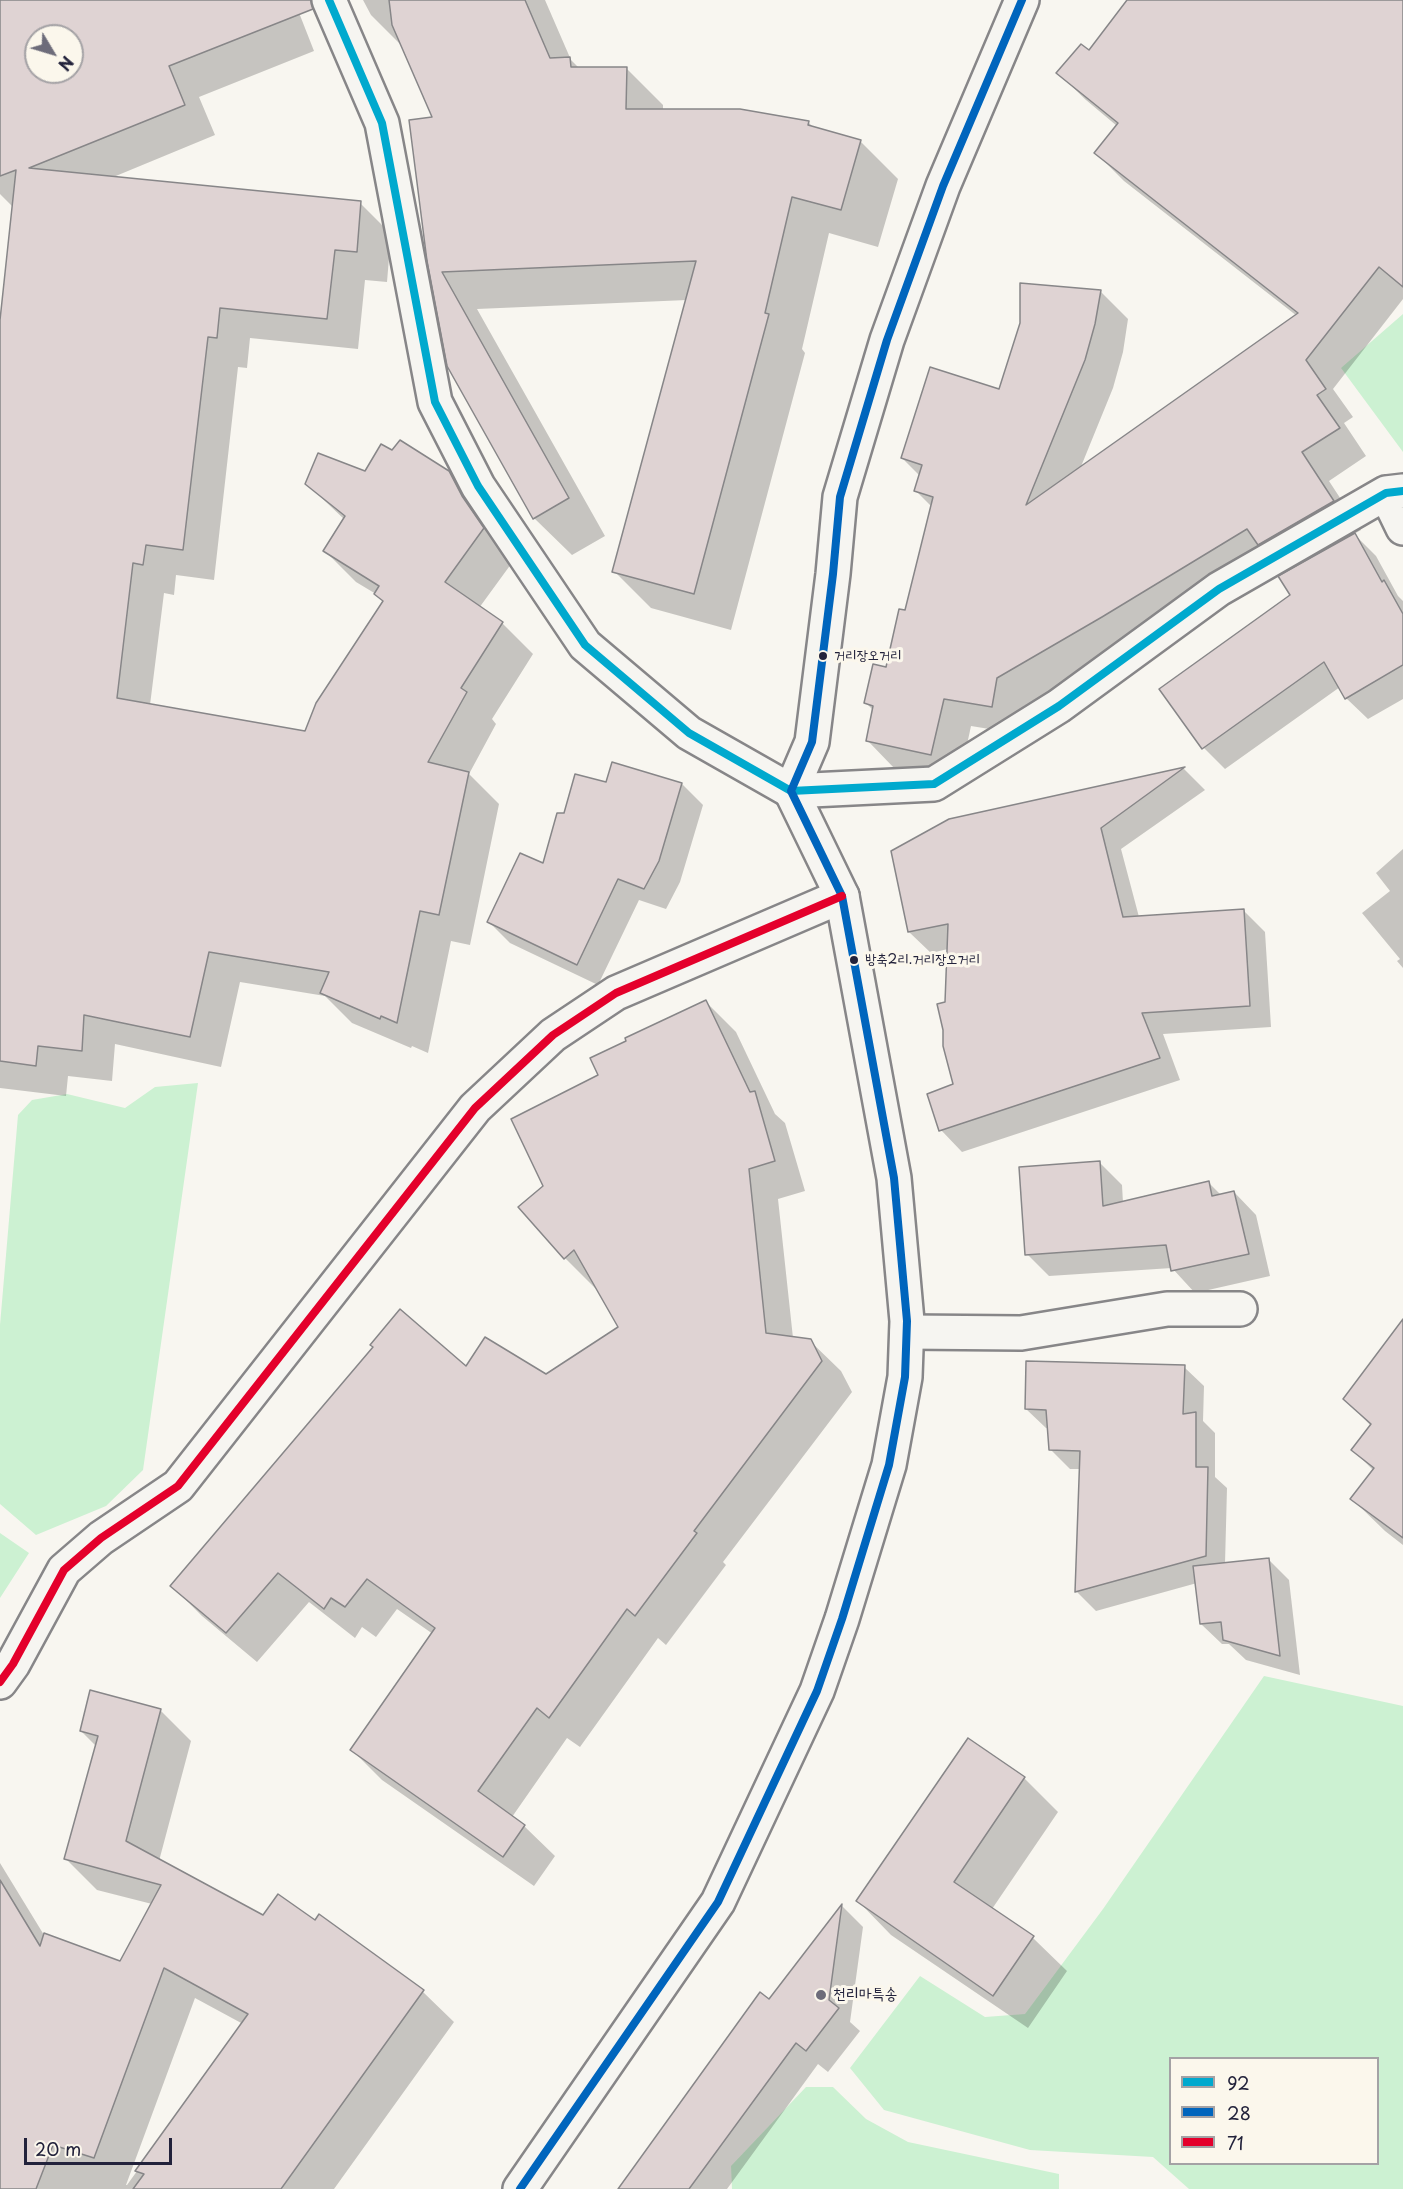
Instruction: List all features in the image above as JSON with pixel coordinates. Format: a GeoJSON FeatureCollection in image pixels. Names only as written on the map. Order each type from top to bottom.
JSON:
{"type":"FeatureCollection","features":[{"type":"Feature","properties":{"kind":"street"},"geometry":{"type":"LineString","coordinates":[[329,0],[382,123],[435,402],[478,486],[585,645],[689,732],[791,791],[934,784],[1059,706],[1219,589],[1394,492],[1403,528]]}},
{"type":"Feature","properties":{"kind":"street"},"geometry":{"type":"LineString","coordinates":[[520,2189],[718,1902],[818,1690],[889,1465],[905,1377],[907,1332],[894,1178],[842,896],[791,791],[812,742],[840,497],[887,340],[939,197],[1022,0]]}},
{"type":"Feature","properties":{"kind":"street"},"geometry":{"type":"LineString","coordinates":[[0,1682],[13,1664],[64,1570],[101,1538],[178,1486],[475,1108],[544,1043],[616,993],[842,896]]}},
{"type":"Feature","properties":{"kind":"street"},"geometry":{"type":"LineString","coordinates":[[907,1332],[1021,1332],[1167,1309],[1240,1309]]}},
{"type":"Feature","properties":{"kind":"green space"},"geometry":{"type":"Polygon","coordinates":[[[1403,314],[1403,452],[1341,368],[1403,314]]]}},
{"type":"Feature","properties":{"kind":"green space"},"geometry":{"type":"Polygon","coordinates":[[[198,1083],[143,1470],[106,1506],[36,1535],[0,1504],[0,1325],[18,1115],[32,1100],[67,1094],[125,1108],[155,1087],[198,1083]]]}},
{"type":"Feature","properties":{"kind":"green space"},"geometry":{"type":"Polygon","coordinates":[[[0,1533],[29,1553],[0,1598],[0,1533]]]}},
{"type":"Feature","properties":{"kind":"green space"},"geometry":{"type":"Polygon","coordinates":[[[1264,1676],[1403,1706],[1403,2189],[1189,2189],[1153,2157],[1030,2150],[884,2110],[850,2068],[920,1976],[985,2017],[1025,2014],[1103,1909],[1264,1676]]]}},
{"type":"Feature","properties":{"kind":"green space"},"geometry":{"type":"Polygon","coordinates":[[[806,2087],[833,2087],[866,2119],[908,2142],[1059,2174],[1059,2189],[732,2189],[731,2166],[806,2087]]]}},
{"type":"Feature","properties":{"kind":"building"},"geometry":{"type":"Polygon","coordinates":[[[0,0],[311,0],[313,9],[169,66],[185,105],[29,168],[361,201],[357,252],[335,250],[327,319],[220,308],[217,338],[208,337],[183,550],[146,545],[143,565],[133,563],[117,698],[305,731],[316,703],[383,601],[374,594],[379,586],[323,551],[345,516],[305,484],[318,453],[365,471],[381,444],[392,450],[400,440],[449,471],[462,496],[484,528],[445,582],[503,622],[461,688],[467,692],[428,762],[469,772],[439,915],[420,911],[397,1023],[381,1016],[380,1019],[320,993],[329,972],[209,952],[190,1037],[84,1015],[82,1051],[38,1046],[36,1066],[0,1061],[0,320],[16,170],[0,176],[0,0]]]}},
{"type":"Feature","properties":{"kind":"building"},"geometry":{"type":"Polygon","coordinates":[[[389,0],[525,0],[550,58],[570,57],[571,67],[627,67],[626,109],[740,109],[809,121],[808,125],[861,140],[841,210],[792,197],[765,313],[769,314],[694,594],[612,572],[696,261],[442,272],[569,498],[533,519],[447,366],[427,261],[409,120],[432,117],[392,25],[389,0]]]}},
{"type":"Feature","properties":{"kind":"building"},"geometry":{"type":"Polygon","coordinates":[[[1127,0],[1403,0],[1403,287],[1379,267],[1306,360],[1326,389],[1317,395],[1340,428],[1302,452],[1334,501],[1258,545],[1247,529],[997,678],[992,707],[944,699],[931,755],[866,741],[873,706],[864,703],[873,664],[886,667],[899,609],[905,610],[933,497],[914,491],[922,465],[901,458],[930,367],[999,389],[1020,323],[1020,283],[1101,290],[1085,360],[1026,505],[1298,313],[1094,153],[1118,123],[1056,73],[1081,44],[1089,50],[1127,0]]]}},
{"type":"Feature","properties":{"kind":"building"},"geometry":{"type":"Polygon","coordinates":[[[1355,533],[1403,614],[1403,665],[1345,699],[1324,662],[1202,749],[1159,689],[1290,595],[1278,576],[1355,533]]]}},
{"type":"Feature","properties":{"kind":"building"},"geometry":{"type":"Polygon","coordinates":[[[612,762],[682,783],[659,861],[644,889],[618,879],[577,965],[487,922],[520,853],[543,863],[557,813],[564,813],[575,774],[606,782],[612,762]]]}},
{"type":"Feature","properties":{"kind":"building"},"geometry":{"type":"Polygon","coordinates":[[[1185,767],[1101,828],[1123,917],[1244,909],[1250,1006],[1142,1013],[1160,1058],[939,1131],[927,1094],[953,1084],[943,1046],[943,1030],[937,1004],[945,1002],[948,924],[908,932],[891,851],[949,819],[1185,767]]]}},
{"type":"Feature","properties":{"kind":"building"},"geometry":{"type":"Polygon","coordinates":[[[706,1000],[750,1092],[755,1091],[775,1161],[749,1169],[766,1333],[811,1339],[822,1361],[694,1531],[697,1533],[635,1616],[627,1609],[549,1718],[537,1708],[478,1791],[525,1825],[503,1857],[350,1750],[435,1628],[367,1579],[345,1607],[331,1598],[324,1609],[278,1573],[226,1633],[170,1586],[373,1347],[370,1345],[400,1309],[466,1366],[485,1337],[546,1374],[618,1327],[574,1250],[564,1259],[518,1207],[543,1186],[511,1119],[598,1075],[590,1058],[626,1041],[625,1038],[706,1000]]]}},
{"type":"Feature","properties":{"kind":"building"},"geometry":{"type":"Polygon","coordinates":[[[1100,1161],[1103,1206],[1209,1181],[1212,1196],[1234,1191],[1249,1254],[1171,1271],[1166,1245],[1025,1255],[1019,1167],[1100,1161]]]}},
{"type":"Feature","properties":{"kind":"building"},"geometry":{"type":"Polygon","coordinates":[[[1403,1319],[1403,1538],[1350,1499],[1374,1468],[1351,1450],[1371,1424],[1343,1399],[1403,1319]]]}},
{"type":"Feature","properties":{"kind":"building"},"geometry":{"type":"Polygon","coordinates":[[[1026,1361],[1185,1365],[1183,1414],[1196,1412],[1196,1467],[1208,1467],[1206,1556],[1075,1592],[1080,1451],[1049,1450],[1046,1410],[1025,1409],[1026,1361]]]}},
{"type":"Feature","properties":{"kind":"building"},"geometry":{"type":"Polygon","coordinates":[[[1269,1558],[1280,1656],[1223,1640],[1221,1622],[1200,1624],[1193,1566],[1269,1558]]]}},
{"type":"Feature","properties":{"kind":"building"},"geometry":{"type":"Polygon","coordinates":[[[90,1690],[161,1709],[126,1841],[263,1915],[278,1894],[315,1920],[319,1914],[424,1990],[281,2189],[133,2189],[144,2174],[135,2171],[248,2014],[164,1968],[94,2158],[53,2145],[36,2189],[0,2189],[0,1880],[40,1946],[44,1933],[120,1961],[161,1885],[64,1859],[98,1736],[80,1731],[90,1690]]]}},
{"type":"Feature","properties":{"kind":"building"},"geometry":{"type":"Polygon","coordinates":[[[968,1738],[1025,1777],[954,1882],[1034,1936],[993,1996],[856,1901],[968,1738]]]}},
{"type":"Feature","properties":{"kind":"building"},"geometry":{"type":"Polygon","coordinates":[[[842,1904],[829,2000],[839,2008],[806,2051],[796,2043],[689,2189],[618,2189],[760,1992],[769,1999],[842,1904]]]}},
{"type":"Feature","properties":{"kind":"transit line","name":"92"},"geometry":{"type":"LineString","coordinates":[[329,0],[382,123],[435,402],[478,486],[585,645],[689,733],[791,791],[934,784],[1059,706],[1219,589],[1386,493],[1403,491]]}},
{"type":"Feature","properties":{"kind":"transit line","name":"28"},"geometry":{"type":"LineString","coordinates":[[520,2189],[718,1902],[817,1691],[842,1619],[889,1465],[905,1377],[907,1321],[894,1178],[842,896],[791,791],[812,742],[840,497],[887,340],[943,186],[1022,0]]}},
{"type":"Feature","properties":{"kind":"transit line","name":"71"},"geometry":{"type":"LineString","coordinates":[[0,1682],[13,1664],[64,1570],[101,1538],[178,1486],[475,1108],[553,1035],[616,993],[842,896]]}},
{"type":"Feature","properties":{"kind":"place","name":"거리장오거리"},"geometry":{"type":"Point","coordinates":[823,656]}},
{"type":"Feature","properties":{"kind":"place","name":"방축2리.거리장오거리"},"geometry":{"type":"Point","coordinates":[854,960]}},
{"type":"Feature","properties":{"kind":"place","name":"천리마특송"},"geometry":{"type":"Point","coordinates":[821,1995]}}]}
